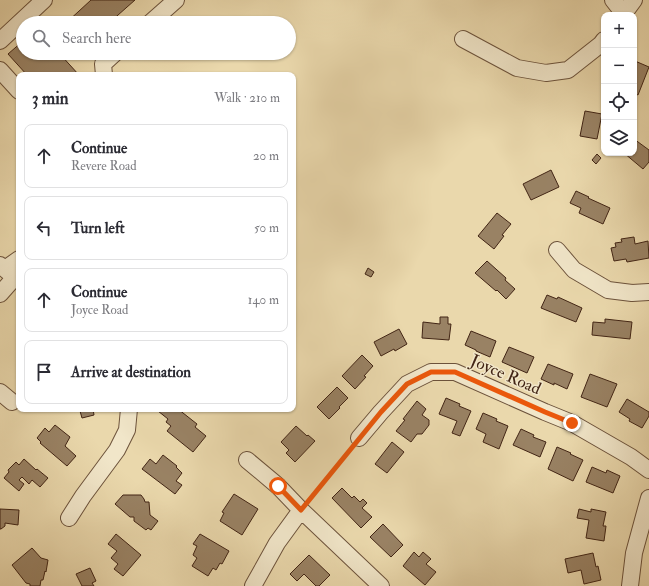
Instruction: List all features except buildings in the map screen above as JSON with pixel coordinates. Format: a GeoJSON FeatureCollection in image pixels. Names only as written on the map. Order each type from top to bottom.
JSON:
{"type":"FeatureCollection","features":[{"type":"Feature","properties":{"kind":"street"},"geometry":{"type":"LineString","coordinates":[[27,16],[44,0]]}},
{"type":"Feature","properties":{"kind":"street"},"geometry":{"type":"LineString","coordinates":[[158,16],[176,0]]}},
{"type":"Feature","properties":{"kind":"street"},"geometry":{"type":"LineString","coordinates":[[612,0],[621,12]]}},
{"type":"Feature","properties":{"kind":"street"},"geometry":{"type":"LineString","coordinates":[[625,12],[634,0]]}},
{"type":"Feature","properties":{"kind":"street"},"geometry":{"type":"LineString","coordinates":[[0,41],[16,26]]}},
{"type":"Feature","properties":{"kind":"street"},"geometry":{"type":"LineString","coordinates":[[463,38],[517,68],[546,73],[568,70],[601,44]]}},
{"type":"Feature","properties":{"kind":"street"},"geometry":{"type":"LineString","coordinates":[[104,72],[103,64],[107,60]]}},
{"type":"Feature","properties":{"kind":"street"},"geometry":{"type":"LineString","coordinates":[[0,70],[16,89]]}},
{"type":"Feature","properties":{"kind":"street"},"geometry":{"type":"LineString","coordinates":[[557,250],[574,270],[608,290],[632,293],[649,292]]}},
{"type":"Feature","properties":{"kind":"street"},"geometry":{"type":"LineString","coordinates":[[0,294],[16,264]]}},
{"type":"Feature","properties":{"kind":"street","name":"Joyce Road"},"geometry":{"type":"LineString","coordinates":[[359,438],[407,384],[431,372],[455,372],[572,423],[631,457],[649,470]]}},
{"type":"Feature","properties":{"kind":"street"},"geometry":{"type":"LineString","coordinates":[[69,518],[83,496],[117,450],[127,430],[129,412]]}},
{"type":"Feature","properties":{"kind":"street"},"geometry":{"type":"LineString","coordinates":[[247,460],[278,486],[381,586]]}},
{"type":"Feature","properties":{"kind":"street"},"geometry":{"type":"LineString","coordinates":[[630,586],[634,553],[649,498]]}},
{"type":"Feature","properties":{"kind":"street"},"geometry":{"type":"LineString","coordinates":[[253,586],[278,542],[301,510]]}},
{"type":"Feature","properties":{"kind":"path"},"geometry":{"type":"LineString","coordinates":[[301,510],[359,438]]}},
{"type":"Feature","properties":{"kind":"route"},"geometry":{"type":"LineString","coordinates":[[278,486],[301,510],[381,412],[407,384],[431,372],[455,372],[572,423]]}}]}
